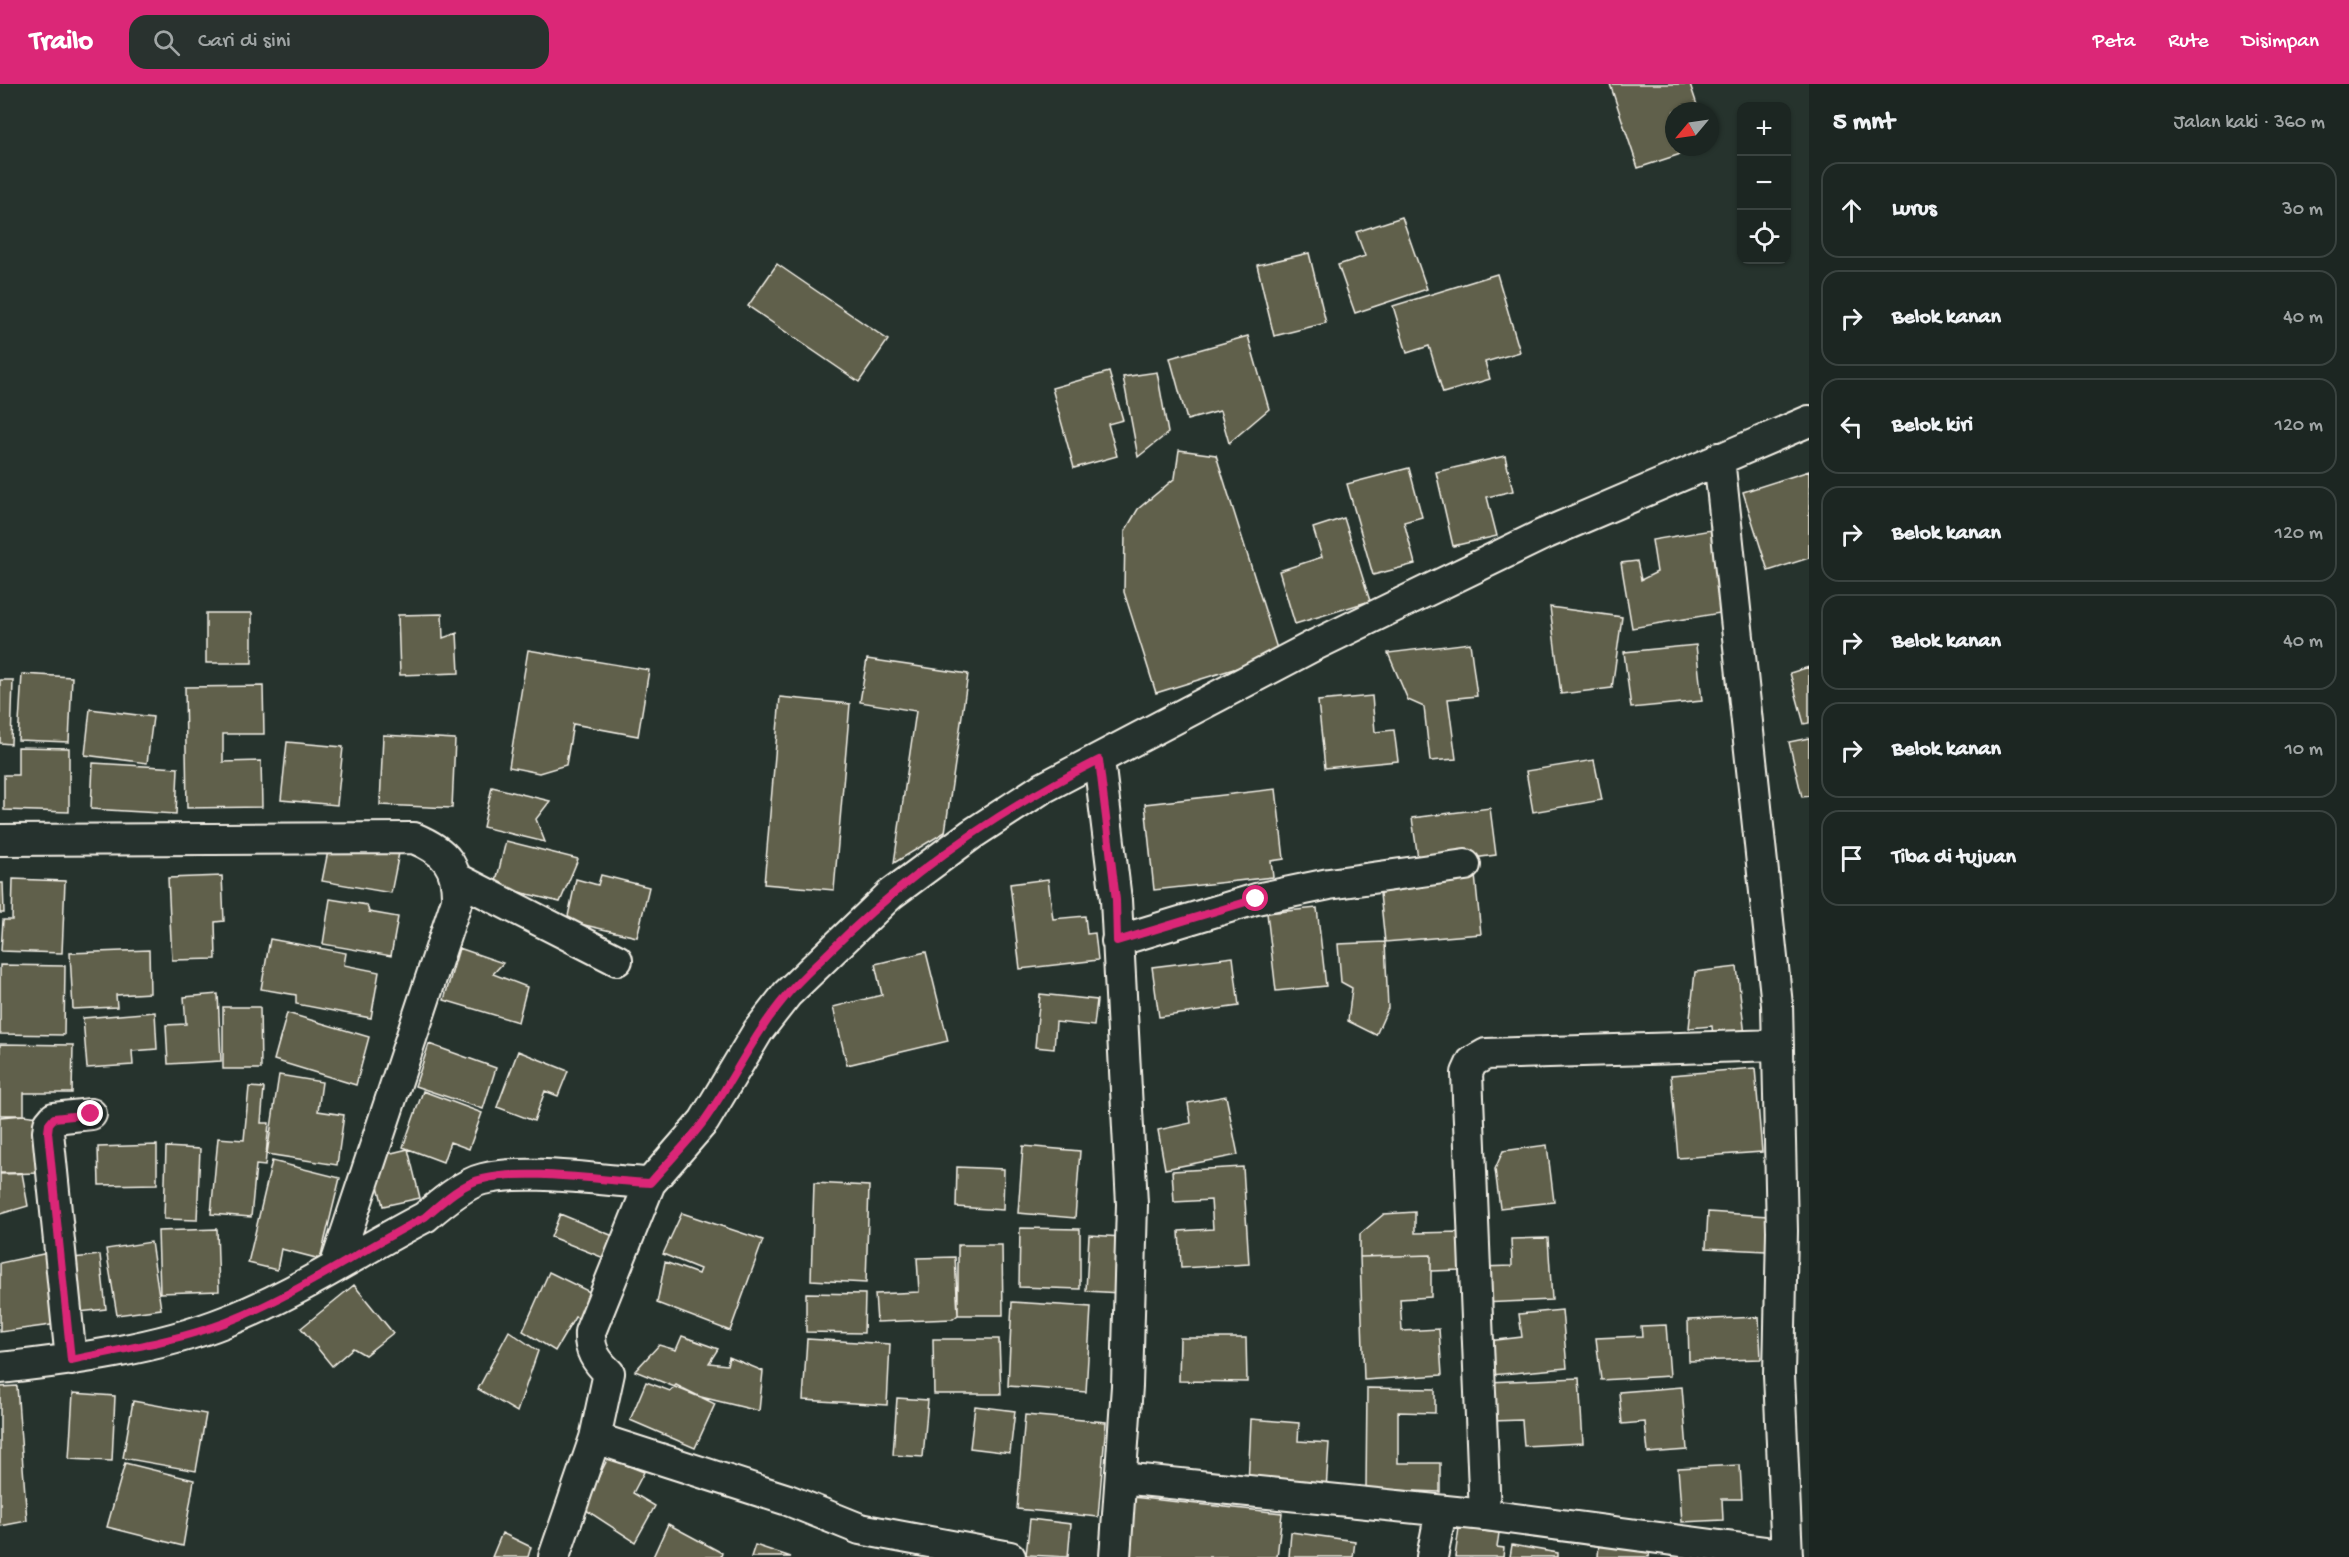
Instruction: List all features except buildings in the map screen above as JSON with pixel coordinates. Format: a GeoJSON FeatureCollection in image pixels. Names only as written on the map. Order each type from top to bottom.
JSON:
{"type":"FeatureCollection","features":[{"type":"Feature","properties":{"kind":"street"},"geometry":{"type":"LineString","coordinates":[[554,1557],[595,1438],[609,1373],[593,1353],[590,1345],[590,1332],[650,1183],[704,1121],[758,1031],[787,994],[845,936],[920,870],[1041,789],[1313,646],[1542,535],[1809,421]]}},
{"type":"Feature","properties":{"kind":"street"},"geometry":{"type":"LineString","coordinates":[[1120,1478],[1485,1515],[1787,1556],[1779,1376],[1782,1231],[1777,1005],[1719,458]]}},
{"type":"Feature","properties":{"kind":"street"},"geometry":{"type":"LineString","coordinates":[[1099,760],[1116,900],[1132,1204],[1127,1386],[1115,1557]]}},
{"type":"Feature","properties":{"kind":"street"},"geometry":{"type":"LineString","coordinates":[[0,840],[414,837],[435,847],[448,861],[458,879],[457,900],[334,1267]]}},
{"type":"Feature","properties":{"kind":"street"},"geometry":{"type":"LineString","coordinates":[[1117,941],[1256,899],[1329,884],[1466,865]]}},
{"type":"Feature","properties":{"kind":"street"},"geometry":{"type":"LineString","coordinates":[[458,879],[617,960]]}},
{"type":"Feature","properties":{"kind":"street"},"geometry":{"type":"LineString","coordinates":[[1485,1515],[1467,1073],[1473,1062],[1486,1054],[1778,1045]]}},
{"type":"Feature","properties":{"kind":"street"},"geometry":{"type":"LineString","coordinates":[[71,1360],[48,1132],[49,1124],[54,1118],[91,1114]]}},
{"type":"Feature","properties":{"kind":"street"},"geometry":{"type":"LineString","coordinates":[[0,1368],[71,1360],[180,1336],[227,1322],[284,1296],[425,1217],[444,1200],[481,1179],[521,1176],[650,1183]]}},
{"type":"Feature","properties":{"kind":"street"},"geometry":{"type":"LineString","coordinates":[[595,1438],[788,1500],[860,1529],[1010,1557]]}},
{"type":"Feature","properties":{"kind":"street"},"geometry":{"type":"LineString","coordinates":[[1432,1557],[1441,1511]]}},
{"type":"Feature","properties":{"kind":"route"},"geometry":{"type":"LineString","coordinates":[[91,1114],[54,1118],[49,1124],[48,1132],[71,1360],[180,1336],[227,1322],[284,1296],[425,1217],[444,1200],[481,1179],[521,1176],[650,1183],[704,1121],[758,1031],[787,994],[845,936],[920,870],[1041,789],[1099,760],[1116,900],[1117,941],[1256,899]]}}]}
